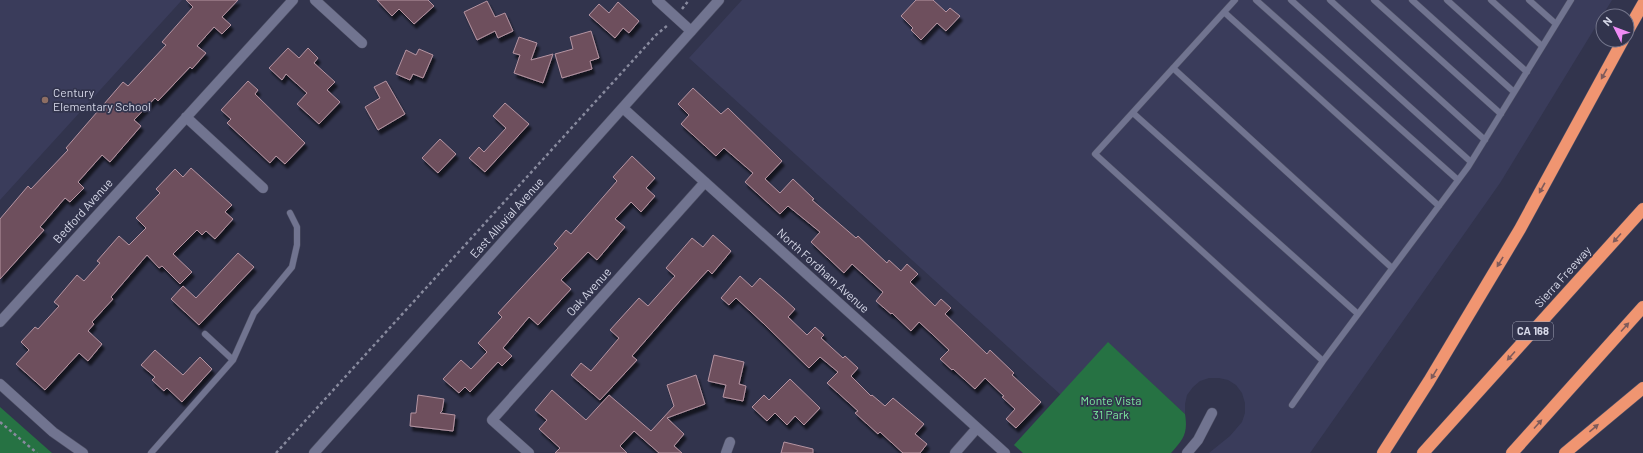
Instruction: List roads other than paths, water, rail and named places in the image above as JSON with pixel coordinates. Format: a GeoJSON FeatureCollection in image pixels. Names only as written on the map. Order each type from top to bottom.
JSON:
{"type":"FeatureCollection","features":[{"type":"Feature","properties":{"kind":"highway"},"geometry":{"type":"LineString","coordinates":[[1635,18],[1643,4]]}},
{"type":"Feature","properties":{"kind":"highway"},"geometry":{"type":"LineString","coordinates":[[1383,453],[1429,381],[1520,229],[1619,48]]}},
{"type":"Feature","properties":{"kind":"highway","name":"Sierra Freeway"},"geometry":{"type":"LineString","coordinates":[[1423,453],[1643,210]]}},
{"type":"Feature","properties":{"kind":"highway"},"geometry":{"type":"LineString","coordinates":[[1512,453],[1643,307]]}},
{"type":"Feature","properties":{"kind":"highway"},"geometry":{"type":"LineString","coordinates":[[1564,453],[1643,388]]}},
{"type":"Feature","properties":{"kind":"street","name":"Bedford Avenue"},"geometry":{"type":"LineString","coordinates":[[0,322],[293,0]]}},
{"type":"Feature","properties":{"kind":"street"},"geometry":{"type":"LineString","coordinates":[[315,0],[362,43]]}},
{"type":"Feature","properties":{"kind":"street"},"geometry":{"type":"LineString","coordinates":[[657,0],[691,30]]}},
{"type":"Feature","properties":{"kind":"street","name":"East Alluvial Avenue"},"geometry":{"type":"LineString","coordinates":[[314,453],[624,109],[691,30],[719,0]]}},
{"type":"Feature","properties":{"kind":"street","name":"North Fordham Avenue"},"geometry":{"type":"LineString","coordinates":[[624,109],[1005,453]]}},
{"type":"Feature","properties":{"kind":"street"},"geometry":{"type":"LineString","coordinates":[[186,117],[263,188]]}},
{"type":"Feature","properties":{"kind":"street","name":"Oak Avenue"},"geometry":{"type":"LineString","coordinates":[[529,453],[492,420],[705,182]]}},
{"type":"Feature","properties":{"kind":"street"},"geometry":{"type":"LineString","coordinates":[[0,384],[53,432],[83,453]]}},
{"type":"Feature","properties":{"kind":"street"},"geometry":{"type":"LineString","coordinates":[[1187,453],[1198,440],[1212,413]]}},
{"type":"Feature","properties":{"kind":"street"},"geometry":{"type":"LineString","coordinates":[[955,453],[978,428]]}},
{"type":"Feature","properties":{"kind":"street"},"geometry":{"type":"LineString","coordinates":[[726,453],[730,442]]}},
{"type":"Feature","properties":{"kind":"lane"},"geometry":{"type":"LineString","coordinates":[[1235,0],[1095,154],[1323,361]]}},
{"type":"Feature","properties":{"kind":"lane"},"geometry":{"type":"LineString","coordinates":[[1256,0],[1458,180]]}},
{"type":"Feature","properties":{"kind":"lane"},"geometry":{"type":"LineString","coordinates":[[1291,0],[1471,162]]}},
{"type":"Feature","properties":{"kind":"lane"},"geometry":{"type":"LineString","coordinates":[[1330,0],[1485,140]]}},
{"type":"Feature","properties":{"kind":"lane"},"geometry":{"type":"LineString","coordinates":[[1374,0],[1501,114]]}},
{"type":"Feature","properties":{"kind":"lane"},"geometry":{"type":"LineString","coordinates":[[1412,0],[1514,92]]}},
{"type":"Feature","properties":{"kind":"lane"},"geometry":{"type":"LineString","coordinates":[[1447,0],[1527,72]]}},
{"type":"Feature","properties":{"kind":"lane"},"geometry":{"type":"LineString","coordinates":[[1491,0],[1542,46]]}},
{"type":"Feature","properties":{"kind":"lane"},"geometry":{"type":"LineString","coordinates":[[1529,0],[1556,24]]}},
{"type":"Feature","properties":{"kind":"lane"},"geometry":{"type":"LineString","coordinates":[[1292,405],[1471,162],[1556,24],[1568,1]]}},
{"type":"Feature","properties":{"kind":"lane"},"geometry":{"type":"LineString","coordinates":[[1224,12],[1439,206]]}},
{"type":"Feature","properties":{"kind":"lane"},"geometry":{"type":"LineString","coordinates":[[1173,68],[1392,268]]}},
{"type":"Feature","properties":{"kind":"lane"},"geometry":{"type":"LineString","coordinates":[[1132,113],[1358,314]]}},
{"type":"Feature","properties":{"kind":"lane"},"geometry":{"type":"LineString","coordinates":[[151,453],[233,360],[254,313],[292,267],[297,245],[297,227],[290,213]]}},
{"type":"Feature","properties":{"kind":"lane"},"geometry":{"type":"LineString","coordinates":[[205,334],[233,360]]}},
{"type":"Feature","properties":{"kind":"place","name":"Century Elementary School"},"geometry":{"type":"Point","coordinates":[45,100]}},
{"type":"Feature","properties":{"kind":"park label","name":"Monte Vista 31 Park"},"geometry":{"type":"Point","coordinates":[1111,408]}}]}
